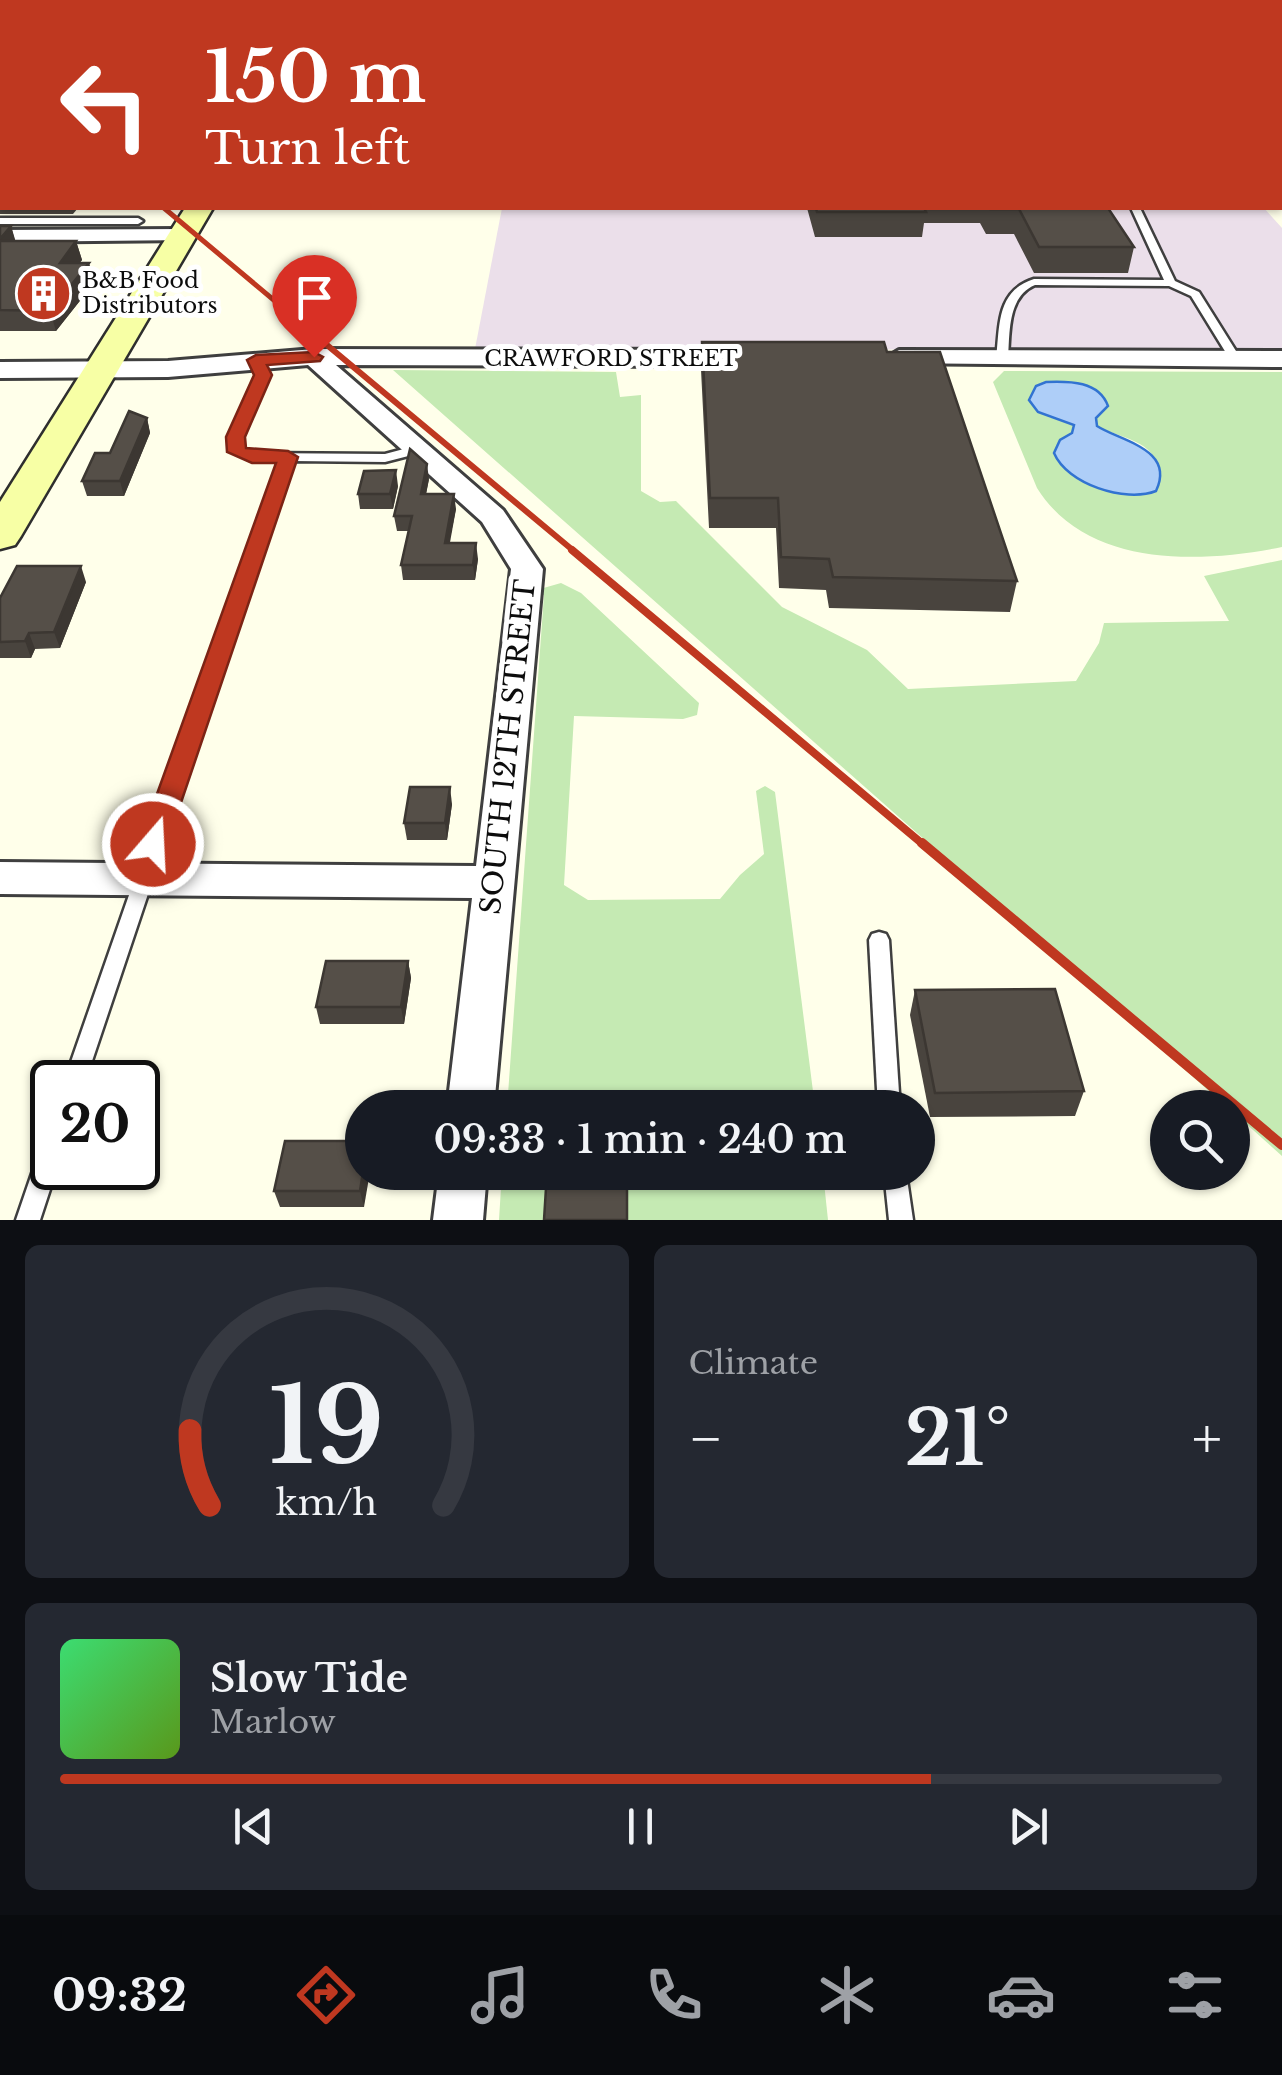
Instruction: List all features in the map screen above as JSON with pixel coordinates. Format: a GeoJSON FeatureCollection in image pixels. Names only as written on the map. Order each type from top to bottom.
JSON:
{"type":"FeatureCollection","features":[{"type":"Feature","properties":{"kind":"main road"},"geometry":{"type":"LineString","coordinates":[[0,536],[198,210]]}},
{"type":"Feature","properties":{"kind":"street"},"geometry":{"type":"LineString","coordinates":[[0,236],[137,223],[181,235]]}},
{"type":"Feature","properties":{"kind":"street","name":"CRAWFORD STREET"},"geometry":{"type":"LineString","coordinates":[[0,370],[219,366],[314,357],[763,358]]}},
{"type":"Feature","properties":{"kind":"street","name":"SOUTH 12TH STREET"},"geometry":{"type":"LineString","coordinates":[[314,357],[352,397],[496,517],[517,544],[527,569],[472,1090]]}},
{"type":"Feature","properties":{"kind":"street"},"geometry":{"type":"LineString","coordinates":[[882,358],[1282,359]]}},
{"type":"Feature","properties":{"kind":"street"},"geometry":{"type":"LineString","coordinates":[[0,878],[494,882]]}},
{"type":"Feature","properties":{"kind":"street"},"geometry":{"type":"LineString","coordinates":[[458,1220],[461,1190]]}},
{"type":"Feature","properties":{"kind":"lane"},"geometry":{"type":"LineString","coordinates":[[1137,210],[1171,282]]}},
{"type":"Feature","properties":{"kind":"lane"},"geometry":{"type":"LineString","coordinates":[[0,221],[137,223]]}},
{"type":"Feature","properties":{"kind":"lane"},"geometry":{"type":"LineString","coordinates":[[1002,358],[1011,296],[1019,285],[1171,282],[1195,294],[1236,359]]}},
{"type":"Feature","properties":{"kind":"lane"},"geometry":{"type":"LineString","coordinates":[[256,360],[263,375],[236,437],[236,452],[252,457],[384,458],[415,450]]}},
{"type":"Feature","properties":{"kind":"lane"},"geometry":{"type":"LineString","coordinates":[[81,1060],[140,879],[288,457]]}},
{"type":"Feature","properties":{"kind":"lane"},"geometry":{"type":"LineString","coordinates":[[879,940],[888,1090]]}},
{"type":"Feature","properties":{"kind":"lane"},"geometry":{"type":"LineString","coordinates":[[28,1220],[38,1190]]}},
{"type":"Feature","properties":{"kind":"lane"},"geometry":{"type":"LineString","coordinates":[[897,1190],[902,1220]]}},
{"type":"Feature","properties":{"kind":"shaded area"},"geometry":{"type":"Polygon","coordinates":[[[502,210],[1266,210],[1282,228],[1282,350],[475,349],[502,210]]]}},
{"type":"Feature","properties":{"kind":"green space"},"geometry":{"type":"Polygon","coordinates":[[[393,370],[616,372],[620,397],[641,395],[641,491],[660,502],[676,501],[782,607],[867,650],[908,689],[1076,681],[1099,643],[1104,623],[1229,621],[1204,576],[1282,560],[1282,1156],[1250,1127],[1250,1090],[1208,1090],[393,370]]]}},
{"type":"Feature","properties":{"kind":"green space"},"geometry":{"type":"Polygon","coordinates":[[[1004,371],[1282,372],[1282,547],[1182,557],[1148,554],[1085,534],[1059,514],[1037,488],[993,382],[1004,371]],[[1046,382],[1049,417],[1074,425],[1072,433],[1060,440],[1078,478],[1130,495],[1145,495],[1155,468],[1153,456],[1140,444],[1097,426],[1094,421],[1104,411],[1081,383],[1046,382]]]}},
{"type":"Feature","properties":{"kind":"green space"},"geometry":{"type":"Polygon","coordinates":[[[561,583],[581,593],[699,703],[697,715],[683,719],[574,716],[564,885],[588,900],[720,899],[764,854],[756,791],[765,786],[775,792],[813,1090],[508,1090],[544,595],[538,594],[540,589],[561,583]]]}},
{"type":"Feature","properties":{"kind":"green space"},"geometry":{"type":"Polygon","coordinates":[[[501,1190],[825,1190],[828,1220],[499,1220],[501,1190]]]}},
{"type":"Feature","properties":{"kind":"water"},"geometry":{"type":"Polygon","coordinates":[[[1046,382],[1074,383],[1098,392],[1108,406],[1096,418],[1097,426],[1152,456],[1160,477],[1156,491],[1114,492],[1071,474],[1054,453],[1060,440],[1072,433],[1074,425],[1038,412],[1029,400],[1036,386],[1046,382]]]}},
{"type":"Feature","properties":{"kind":"building"},"geometry":{"type":"Polygon","coordinates":[[[816,210],[926,212],[817,212],[816,210]]]}},
{"type":"Feature","properties":{"kind":"building"},"geometry":{"type":"Polygon","coordinates":[[[1020,210],[1109,210],[1134,247],[1039,247],[1020,210]]]}},
{"type":"Feature","properties":{"kind":"building"},"geometry":{"type":"Polygon","coordinates":[[[0,226],[11,226],[0,239],[0,226]]]}},
{"type":"Feature","properties":{"kind":"building"},"geometry":{"type":"Polygon","coordinates":[[[0,241],[76,241],[60,263],[89,263],[50,311],[0,310],[0,241]]]}},
{"type":"Feature","properties":{"kind":"building"},"geometry":{"type":"Polygon","coordinates":[[[702,342],[884,342],[887,352],[940,352],[1017,581],[833,577],[829,559],[781,557],[778,498],[710,498],[702,342]]]}},
{"type":"Feature","properties":{"kind":"building"},"geometry":{"type":"Polygon","coordinates":[[[129,411],[147,418],[120,481],[82,481],[95,453],[110,453],[129,411]]]}},
{"type":"Feature","properties":{"kind":"building"},"geometry":{"type":"Polygon","coordinates":[[[410,449],[427,464],[421,494],[454,494],[445,543],[476,543],[473,565],[401,565],[412,516],[394,516],[410,449]]]}},
{"type":"Feature","properties":{"kind":"building"},"geometry":{"type":"Polygon","coordinates":[[[396,470],[390,494],[358,494],[364,471],[396,470]]]}},
{"type":"Feature","properties":{"kind":"building"},"geometry":{"type":"Polygon","coordinates":[[[17,566],[81,566],[54,632],[29,633],[25,641],[0,642],[0,598],[17,566]]]}},
{"type":"Feature","properties":{"kind":"building"},"geometry":{"type":"Polygon","coordinates":[[[410,787],[450,787],[445,823],[404,823],[410,787]]]}},
{"type":"Feature","properties":{"kind":"building"},"geometry":{"type":"Polygon","coordinates":[[[326,961],[408,961],[401,1007],[316,1007],[326,961]]]}},
{"type":"Feature","properties":{"kind":"building"},"geometry":{"type":"Polygon","coordinates":[[[1055,989],[1084,1091],[935,1093],[915,990],[1055,989]]]}},
{"type":"Feature","properties":{"kind":"building"},"geometry":{"type":"Polygon","coordinates":[[[285,1141],[345,1141],[345,1190],[360,1191],[274,1191],[285,1141]]]}},
{"type":"Feature","properties":{"kind":"building"},"geometry":{"type":"Polygon","coordinates":[[[546,1190],[627,1190],[627,1220],[544,1220],[546,1190]]]}},
{"type":"Feature","properties":{"kind":"railway"},"geometry":{"type":"LineString","coordinates":[[166,210],[300,322]]}},
{"type":"Feature","properties":{"kind":"railway"},"geometry":{"type":"LineString","coordinates":[[297,320],[575,552]]}},
{"type":"Feature","properties":{"kind":"railway"},"geometry":{"type":"LineString","coordinates":[[572,550],[925,846]]}},
{"type":"Feature","properties":{"kind":"railway"},"geometry":{"type":"LineString","coordinates":[[922,843],[1282,1145]]}},
{"type":"Feature","properties":{"kind":"place","name":"B&B Food Distributors"},"geometry":{"type":"Point","coordinates":[43,293]}},
{"type":"Feature","properties":{"kind":"route"},"geometry":{"type":"LineString","coordinates":[[153,844],[288,457],[252,457],[236,452],[236,437],[263,375],[256,360],[314,357]]}}]}
